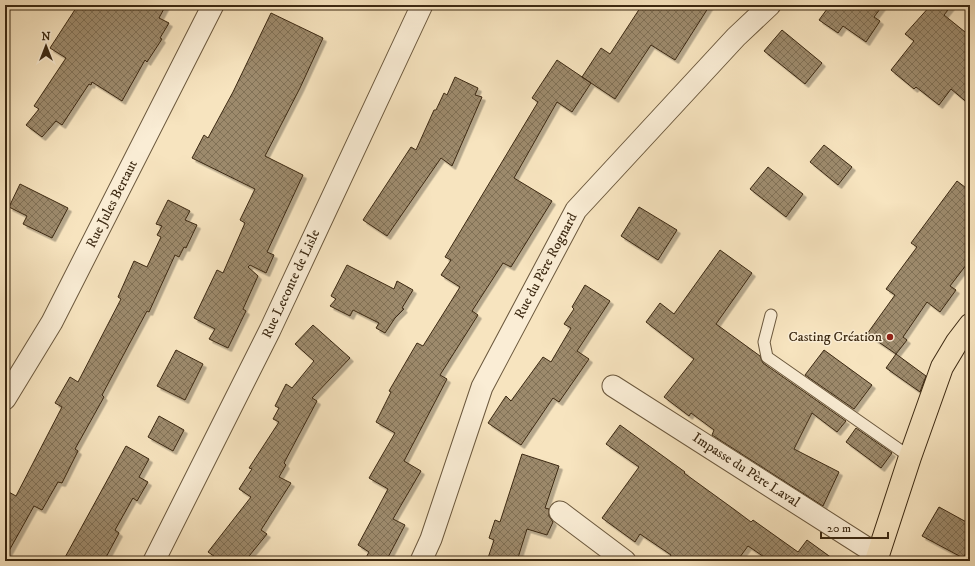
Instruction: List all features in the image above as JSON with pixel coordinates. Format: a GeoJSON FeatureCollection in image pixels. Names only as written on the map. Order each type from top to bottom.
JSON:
{"type":"FeatureCollection","features":[{"type":"Feature","properties":{"kind":"main road"},"geometry":{"type":"LineString","coordinates":[[877,558],[910,457],[942,367],[957,342],[970,325]]}},
{"type":"Feature","properties":{"kind":"street","name":"Rue Jules Bertaut"},"geometry":{"type":"LineString","coordinates":[[5,399],[52,322],[213,5]]}},
{"type":"Feature","properties":{"kind":"street","name":"Rue Leconte de Lisle"},"geometry":{"type":"LineString","coordinates":[[154,561],[270,330],[422,5]]}},
{"type":"Feature","properties":{"kind":"street","name":"Rue du Père Rognard"},"geometry":{"type":"LineString","coordinates":[[420,561],[431,539],[482,387],[576,210],[736,37],[770,5]]}},
{"type":"Feature","properties":{"kind":"street","name":"Impasse du Père Laval"},"geometry":{"type":"LineString","coordinates":[[613,386],[877,558]]}},
{"type":"Feature","properties":{"kind":"street"},"geometry":{"type":"LineString","coordinates":[[560,512],[625,561]]}},
{"type":"Feature","properties":{"kind":"lane"},"geometry":{"type":"LineString","coordinates":[[771,315],[764,342],[767,357],[910,457]]}},
{"type":"Feature","properties":{"kind":"building"},"geometry":{"type":"Polygon","coordinates":[[[78,5],[166,5],[159,18],[169,23],[160,38],[162,39],[147,62],[145,60],[122,101],[92,82],[91,85],[89,84],[62,125],[56,121],[42,137],[26,125],[39,109],[34,106],[66,58],[50,48],[78,5]]]}},
{"type":"Feature","properties":{"kind":"building"},"geometry":{"type":"Polygon","coordinates":[[[642,5],[710,5],[675,60],[651,45],[615,99],[582,77],[601,48],[610,54],[642,5]]]}},
{"type":"Feature","properties":{"kind":"building"},"geometry":{"type":"Polygon","coordinates":[[[830,5],[883,5],[874,17],[880,21],[866,42],[843,26],[838,33],[819,20],[830,5]]]}},
{"type":"Feature","properties":{"kind":"building"},"geometry":{"type":"Polygon","coordinates":[[[931,5],[952,5],[944,15],[970,36],[970,105],[951,89],[939,105],[916,87],[914,89],[891,70],[914,41],[905,34],[931,5]]]}},
{"type":"Feature","properties":{"kind":"building"},"geometry":{"type":"Polygon","coordinates":[[[271,13],[323,38],[300,88],[265,156],[303,175],[267,252],[274,255],[266,273],[250,265],[248,267],[258,276],[243,309],[246,311],[228,348],[209,339],[215,329],[194,318],[217,270],[223,273],[245,223],[240,220],[255,189],[192,158],[204,135],[208,138],[233,92],[271,13]]]}},
{"type":"Feature","properties":{"kind":"building"},"geometry":{"type":"Polygon","coordinates":[[[782,30],[822,63],[805,84],[764,51],[782,30]]]}},
{"type":"Feature","properties":{"kind":"building"},"geometry":{"type":"Polygon","coordinates":[[[557,60],[591,83],[572,112],[557,102],[514,178],[552,201],[511,267],[503,263],[472,311],[478,315],[440,375],[447,379],[404,461],[421,471],[393,519],[405,525],[386,561],[364,561],[369,552],[358,545],[388,489],[369,478],[395,433],[376,422],[391,392],[389,391],[417,343],[423,346],[460,287],[441,275],[451,260],[445,257],[538,102],[532,98],[557,60]]]}},
{"type":"Feature","properties":{"kind":"building"},"geometry":{"type":"Polygon","coordinates":[[[455,77],[478,88],[475,95],[482,97],[452,166],[441,158],[387,236],[363,220],[411,147],[416,150],[434,110],[436,110],[444,93],[447,95],[455,77]]]}},
{"type":"Feature","properties":{"kind":"building"},"geometry":{"type":"Polygon","coordinates":[[[824,145],[852,167],[838,185],[810,162],[824,145]]]}},
{"type":"Feature","properties":{"kind":"building"},"geometry":{"type":"Polygon","coordinates":[[[768,167],[803,194],[786,217],[750,189],[768,167]]]}},
{"type":"Feature","properties":{"kind":"building"},"geometry":{"type":"Polygon","coordinates":[[[957,181],[970,191],[970,260],[950,286],[956,290],[940,312],[927,302],[903,337],[907,340],[896,354],[867,334],[895,295],[886,289],[917,247],[911,243],[957,181]]]}},
{"type":"Feature","properties":{"kind":"building"},"geometry":{"type":"Polygon","coordinates":[[[20,184],[68,208],[52,238],[23,224],[27,216],[9,207],[20,184]]]}},
{"type":"Feature","properties":{"kind":"building"},"geometry":{"type":"Polygon","coordinates":[[[168,200],[190,211],[185,220],[197,225],[186,248],[184,247],[179,257],[175,255],[149,312],[147,311],[102,395],[104,397],[75,449],[78,451],[62,483],[58,482],[42,510],[34,506],[5,558],[5,490],[16,496],[62,407],[55,403],[70,377],[78,382],[121,299],[118,297],[134,261],[147,267],[161,237],[157,235],[162,226],[156,224],[168,200]]]}},
{"type":"Feature","properties":{"kind":"building"},"geometry":{"type":"Polygon","coordinates":[[[639,207],[677,230],[658,260],[621,236],[639,207]]]}},
{"type":"Feature","properties":{"kind":"building"},"geometry":{"type":"Polygon","coordinates":[[[720,250],[752,273],[716,324],[760,356],[763,363],[846,421],[837,432],[812,413],[794,449],[839,472],[823,506],[712,435],[714,430],[691,413],[689,416],[664,397],[694,359],[646,322],[660,303],[674,314],[720,250]]]}},
{"type":"Feature","properties":{"kind":"building"},"geometry":{"type":"Polygon","coordinates":[[[347,265],[394,289],[397,281],[413,290],[402,308],[404,309],[395,318],[385,333],[376,328],[379,323],[353,310],[350,316],[330,306],[336,299],[331,296],[347,265]]]}},
{"type":"Feature","properties":{"kind":"building"},"geometry":{"type":"Polygon","coordinates":[[[585,285],[610,301],[577,351],[589,359],[559,402],[553,398],[521,445],[488,423],[506,396],[511,401],[543,357],[551,362],[571,328],[564,324],[574,309],[572,307],[585,285]]]}},
{"type":"Feature","properties":{"kind":"building"},"geometry":{"type":"Polygon","coordinates":[[[313,325],[350,358],[312,398],[317,401],[284,463],[286,465],[279,477],[291,483],[261,530],[267,534],[245,561],[221,561],[208,552],[251,497],[239,489],[252,469],[249,468],[279,422],[273,419],[279,408],[275,406],[286,384],[292,388],[314,361],[295,344],[313,325]]]}},
{"type":"Feature","properties":{"kind":"building"},"geometry":{"type":"Polygon","coordinates":[[[176,350],[203,364],[185,400],[157,386],[176,350]]]}},
{"type":"Feature","properties":{"kind":"building"},"geometry":{"type":"Polygon","coordinates":[[[824,350],[872,385],[854,409],[805,375],[824,350]]]}},
{"type":"Feature","properties":{"kind":"building"},"geometry":{"type":"Polygon","coordinates":[[[896,354],[926,376],[920,392],[886,368],[896,354]]]}},
{"type":"Feature","properties":{"kind":"building"},"geometry":{"type":"Polygon","coordinates":[[[159,416],[184,430],[173,451],[148,437],[159,416]]]}},
{"type":"Feature","properties":{"kind":"building"},"geometry":{"type":"Polygon","coordinates":[[[620,425],[751,522],[753,520],[798,552],[807,540],[836,561],[770,561],[748,546],[737,561],[668,561],[671,555],[640,534],[635,542],[602,518],[639,467],[606,444],[620,425]]]}},
{"type":"Feature","properties":{"kind":"building"},"geometry":{"type":"Polygon","coordinates":[[[856,428],[892,453],[881,468],[846,442],[856,428]]]}},
{"type":"Feature","properties":{"kind":"building"},"geometry":{"type":"Polygon","coordinates":[[[126,446],[149,459],[139,477],[148,482],[137,501],[133,498],[115,530],[119,533],[104,561],[63,561],[126,446]]]}},
{"type":"Feature","properties":{"kind":"building"},"geometry":{"type":"Polygon","coordinates":[[[522,454],[559,466],[545,508],[549,509],[549,516],[553,522],[547,535],[527,529],[517,561],[487,561],[494,540],[489,538],[495,520],[500,522],[522,454]]]}},
{"type":"Feature","properties":{"kind":"building"},"geometry":{"type":"Polygon","coordinates":[[[939,507],[970,524],[970,546],[963,558],[922,536],[939,507]]]}},
{"type":"Feature","properties":{"kind":"place","name":"Casting Création"},"geometry":{"type":"Point","coordinates":[890,337]}}]}
